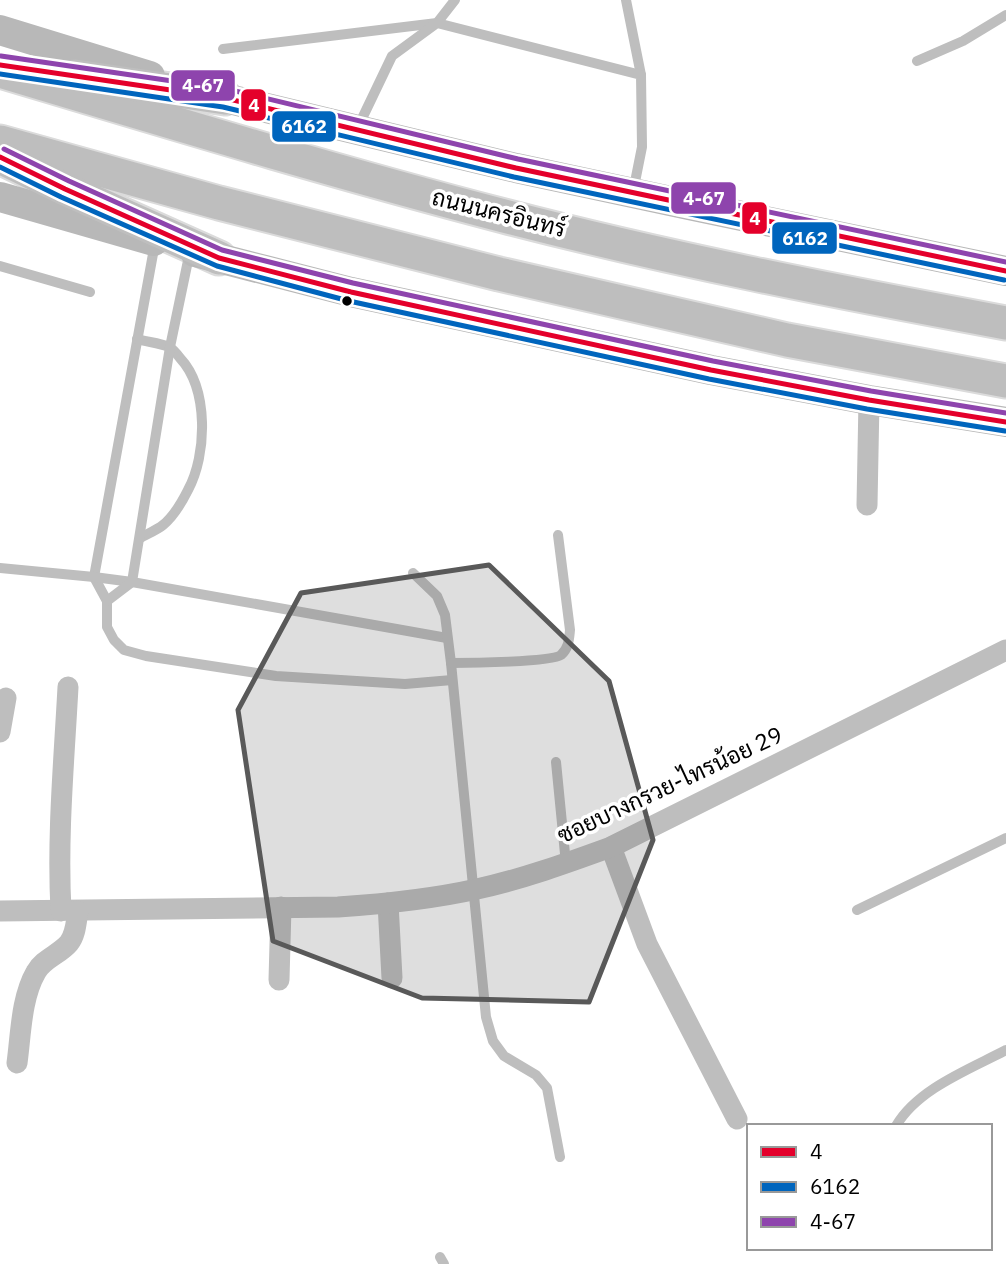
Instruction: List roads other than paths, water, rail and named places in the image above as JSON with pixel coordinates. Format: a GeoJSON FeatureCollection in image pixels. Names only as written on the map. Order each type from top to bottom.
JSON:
{"type":"FeatureCollection","features":[{"type":"Feature","properties":{"kind":"main road","name":"ถนนนครอินทร์"},"geometry":{"type":"LineString","coordinates":[[0,30],[225,98],[357,130],[516,168],[1006,271]]}},
{"type":"Feature","properties":{"kind":"main road"},"geometry":{"type":"LineString","coordinates":[[0,65],[225,98]]}},
{"type":"Feature","properties":{"kind":"main road","name":"ถนนนครอินทร์"},"geometry":{"type":"LineString","coordinates":[[0,71],[307,162],[506,216],[693,260],[1006,323]]}},
{"type":"Feature","properties":{"kind":"main road"},"geometry":{"type":"LineString","coordinates":[[0,142],[499,274],[788,340],[1006,381]]}},
{"type":"Feature","properties":{"kind":"main road"},"geometry":{"type":"LineString","coordinates":[[0,157],[204,254]]}},
{"type":"Feature","properties":{"kind":"main road"},"geometry":{"type":"LineString","coordinates":[[0,197],[351,292],[711,370],[869,400],[1001,420]]}},
{"type":"Feature","properties":{"kind":"main road"},"geometry":{"type":"LineString","coordinates":[[976,265],[1006,256]]}},
{"type":"Feature","properties":{"kind":"main road"},"geometry":{"type":"LineString","coordinates":[[976,265],[1006,288]]}},
{"type":"Feature","properties":{"kind":"street"},"geometry":{"type":"LineString","coordinates":[[867,505],[869,400]]}},
{"type":"Feature","properties":{"kind":"street","name":"ซอยบางกรวย-ไทรน้อย 29"},"geometry":{"type":"LineString","coordinates":[[0,911],[338,906],[388,903],[475,889],[566,864],[611,847],[1006,650]]}},
{"type":"Feature","properties":{"kind":"street"},"geometry":{"type":"LineString","coordinates":[[17,1063],[29,986],[37,969],[69,944],[74,932],[59,875],[68,687]]}},
{"type":"Feature","properties":{"kind":"street"},"geometry":{"type":"LineString","coordinates":[[0,732],[6,698]]}},
{"type":"Feature","properties":{"kind":"street"},"geometry":{"type":"LineString","coordinates":[[611,847],[647,944],[737,1119]]}},
{"type":"Feature","properties":{"kind":"street"},"geometry":{"type":"LineString","coordinates":[[388,903],[392,978]]}},
{"type":"Feature","properties":{"kind":"street"},"geometry":{"type":"LineString","coordinates":[[279,980],[281,907]]}},
{"type":"Feature","properties":{"kind":"lane"},"geometry":{"type":"LineString","coordinates":[[357,130],[392,56],[437,23],[456,0]]}},
{"type":"Feature","properties":{"kind":"lane"},"geometry":{"type":"LineString","coordinates":[[626,0],[642,75],[642,147],[633,193]]}},
{"type":"Feature","properties":{"kind":"lane"},"geometry":{"type":"LineString","coordinates":[[917,61],[962,41],[1006,15]]}},
{"type":"Feature","properties":{"kind":"lane"},"geometry":{"type":"LineString","coordinates":[[223,49],[437,23],[642,75]]}},
{"type":"Feature","properties":{"kind":"lane"},"geometry":{"type":"LineString","coordinates":[[156,241],[94,576],[107,601],[107,627],[114,640],[124,650],[146,656],[276,676],[405,684],[452,680]]}},
{"type":"Feature","properties":{"kind":"lane"},"geometry":{"type":"LineString","coordinates":[[107,601],[132,582],[170,347],[204,254]]}},
{"type":"Feature","properties":{"kind":"lane"},"geometry":{"type":"LineString","coordinates":[[0,266],[90,292]]}},
{"type":"Feature","properties":{"kind":"lane"},"geometry":{"type":"LineString","coordinates":[[137,339],[170,347],[185,364],[200,404],[202,436],[200,460],[189,490],[163,525],[140,538]]}},
{"type":"Feature","properties":{"kind":"lane"},"geometry":{"type":"LineString","coordinates":[[451,663],[537,660],[557,657],[564,653],[569,645],[570,630],[558,535]]}},
{"type":"Feature","properties":{"kind":"lane"},"geometry":{"type":"LineString","coordinates":[[0,568],[94,576],[447,638]]}},
{"type":"Feature","properties":{"kind":"lane"},"geometry":{"type":"LineString","coordinates":[[413,573],[437,596],[444,615],[475,889],[486,1017],[493,1041],[504,1056],[536,1075],[547,1088],[560,1157]]}},
{"type":"Feature","properties":{"kind":"lane"},"geometry":{"type":"LineString","coordinates":[[556,762],[566,864]]}},
{"type":"Feature","properties":{"kind":"lane"},"geometry":{"type":"LineString","coordinates":[[857,910],[1006,838]]}},
{"type":"Feature","properties":{"kind":"lane"},"geometry":{"type":"LineString","coordinates":[[897,1124],[915,1103],[945,1082],[1006,1050]]}}]}
